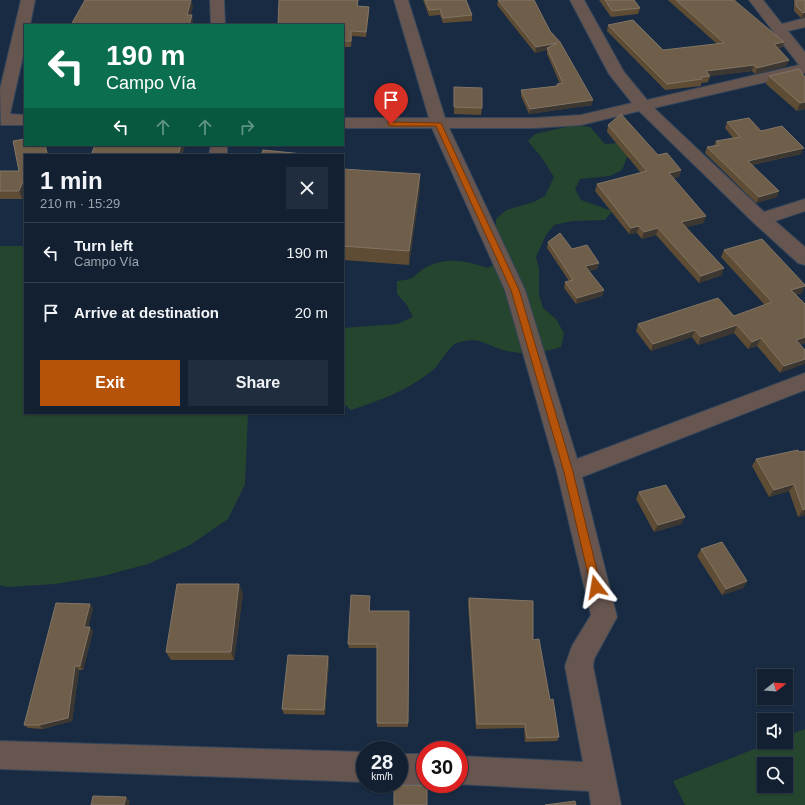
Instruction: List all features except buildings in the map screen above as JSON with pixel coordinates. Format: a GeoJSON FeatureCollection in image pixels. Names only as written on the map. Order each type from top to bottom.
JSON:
{"type":"FeatureCollection","features":[{"type":"Feature","properties":{"kind":"street"},"geometry":{"type":"LineString","coordinates":[[24,120],[1,120],[28,0]]}},
{"type":"Feature","properties":{"kind":"street"},"geometry":{"type":"LineString","coordinates":[[217,0],[218,24]]}},
{"type":"Feature","properties":{"kind":"street"},"geometry":{"type":"LineString","coordinates":[[401,0],[439,124],[515,290],[569,472],[604,617],[582,654],[579,666],[606,805]]}},
{"type":"Feature","properties":{"kind":"street"},"geometry":{"type":"LineString","coordinates":[[577,0],[617,74],[643,106],[761,219],[805,258]]}},
{"type":"Feature","properties":{"kind":"street"},"geometry":{"type":"LineString","coordinates":[[756,0],[805,62]]}},
{"type":"Feature","properties":{"kind":"street"},"geometry":{"type":"LineString","coordinates":[[780,29],[805,22]]}},
{"type":"Feature","properties":{"kind":"street"},"geometry":{"type":"LineString","coordinates":[[344,123],[535,123],[581,120],[805,68]]}},
{"type":"Feature","properties":{"kind":"street"},"geometry":{"type":"LineString","coordinates":[[761,219],[805,206]]}},
{"type":"Feature","properties":{"kind":"street"},"geometry":{"type":"LineString","coordinates":[[569,472],[805,381]]}},
{"type":"Feature","properties":{"kind":"street"},"geometry":{"type":"LineString","coordinates":[[0,755],[356,767]]}},
{"type":"Feature","properties":{"kind":"street"},"geometry":{"type":"LineString","coordinates":[[468,771],[600,777]]}},
{"type":"Feature","properties":{"kind":"green space"},"geometry":{"type":"Polygon","coordinates":[[[575,125],[590,127],[605,144],[619,143],[629,152],[622,170],[610,176],[580,179],[575,189],[581,200],[612,211],[605,220],[572,221],[554,225],[546,235],[536,257],[539,269],[539,295],[543,308],[556,319],[564,333],[561,347],[548,351],[521,353],[507,351],[483,342],[472,340],[457,343],[451,347],[439,364],[424,377],[404,389],[351,410],[344,404],[344,328],[397,324],[413,317],[407,305],[397,294],[397,281],[412,278],[423,269],[433,264],[456,261],[472,263],[488,268],[495,264],[496,219],[506,210],[534,202],[545,196],[554,177],[542,158],[528,141],[535,134],[575,125]]]}},
{"type":"Feature","properties":{"kind":"green space"},"geometry":{"type":"Polygon","coordinates":[[[0,246],[24,246],[24,414],[248,414],[245,484],[228,519],[190,545],[148,564],[103,576],[55,584],[8,587],[0,585],[0,246]]]}},
{"type":"Feature","properties":{"kind":"green space"},"geometry":{"type":"Polygon","coordinates":[[[805,729],[805,805],[685,805],[673,781],[757,748],[793,749],[793,733],[805,729]]]}},
{"type":"Feature","properties":{"kind":"route"},"geometry":{"type":"LineString","coordinates":[[391,124],[439,124],[515,290],[569,472],[577,513],[596,587]]}}]}
